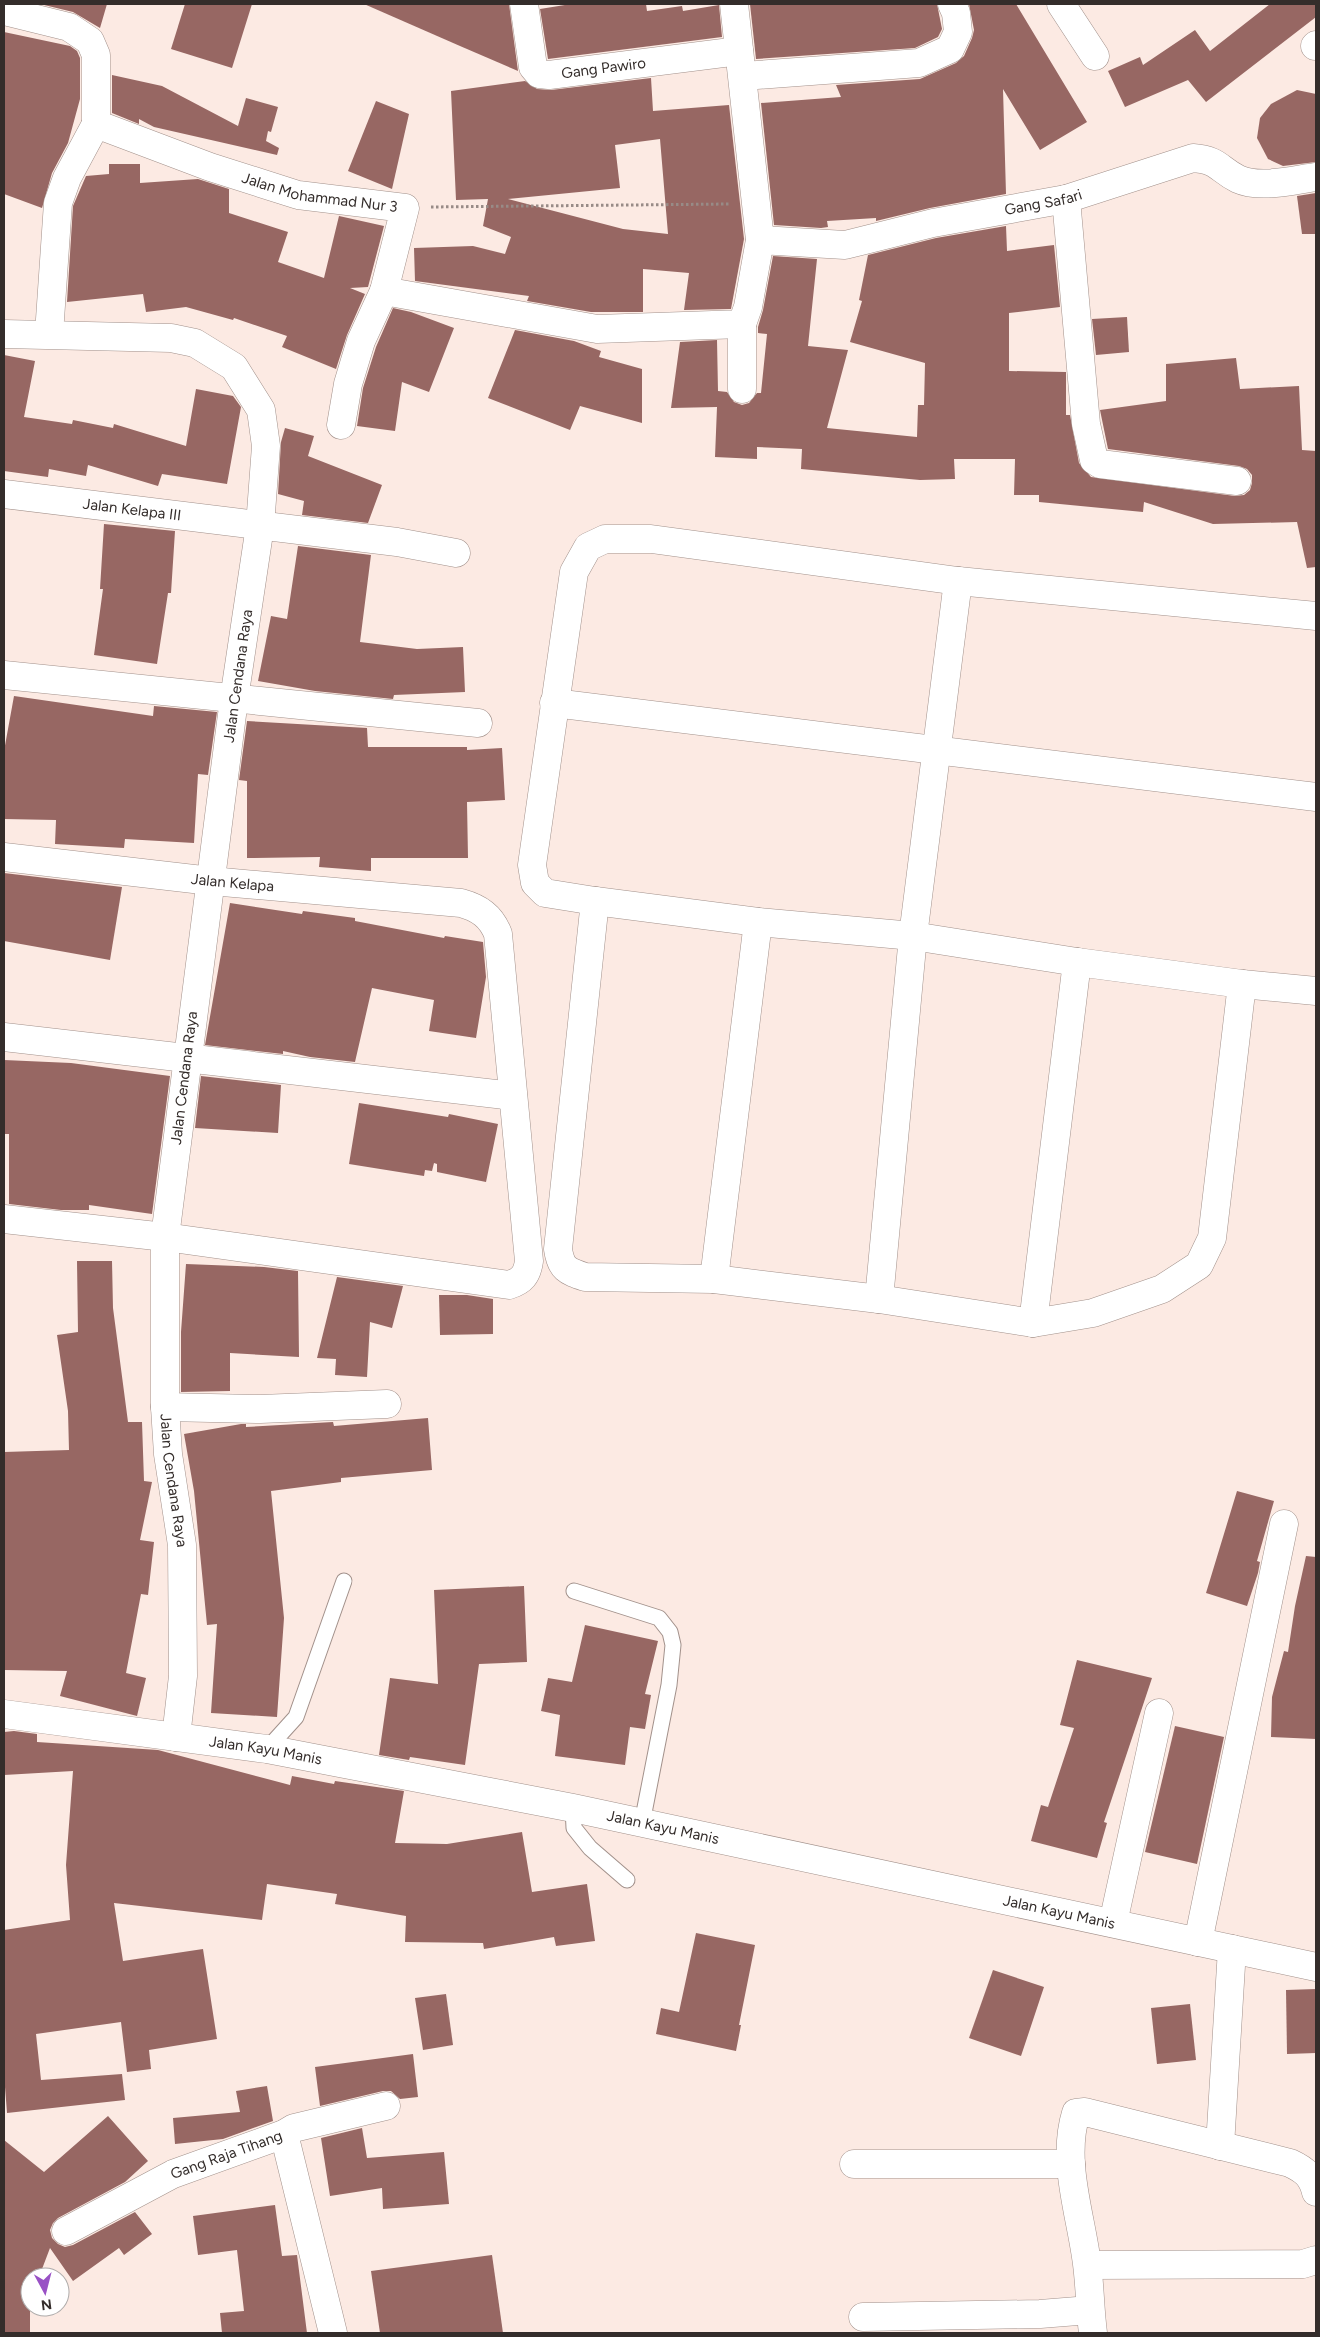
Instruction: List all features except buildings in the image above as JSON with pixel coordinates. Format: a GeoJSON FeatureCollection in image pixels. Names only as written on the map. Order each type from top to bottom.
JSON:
{"type":"FeatureCollection","features":[{"type":"Feature","properties":{"kind":"street","name":"Gang Pawiro"},"geometry":{"type":"LineString","coordinates":[[524,4],[533,67],[539,74],[741,64]]}},
{"type":"Feature","properties":{"kind":"street"},"geometry":{"type":"LineString","coordinates":[[734,4],[758,204],[760,240],[748,307],[742,324],[742,389]]}},
{"type":"Feature","properties":{"kind":"street"},"geometry":{"type":"LineString","coordinates":[[741,64],[919,63],[950,49],[958,32],[956,13],[952,4]]}},
{"type":"Feature","properties":{"kind":"street"},"geometry":{"type":"LineString","coordinates":[[1061,4],[1095,56]]}},
{"type":"Feature","properties":{"kind":"street"},"geometry":{"type":"LineString","coordinates":[[4,11],[69,27],[90,40],[96,55],[96,124],[67,178],[58,203],[49,334]]}},
{"type":"Feature","properties":{"kind":"street","name":"Jalan Mohammad Nur 3"},"geometry":{"type":"LineString","coordinates":[[96,124],[210,167],[298,195],[405,208],[384,291],[361,341],[348,384],[340,425]]}},
{"type":"Feature","properties":{"kind":"street","name":"Gang Safari"},"geometry":{"type":"LineString","coordinates":[[760,240],[845,245],[933,223],[1066,199],[1193,158],[1208,159],[1238,178],[1254,184],[1316,177]]}},
{"type":"Feature","properties":{"kind":"street"},"geometry":{"type":"LineString","coordinates":[[1066,199],[1086,424],[1094,460],[1100,464],[1237,481]]}},
{"type":"Feature","properties":{"kind":"street"},"geometry":{"type":"LineString","coordinates":[[384,291],[597,329],[742,324]]}},
{"type":"Feature","properties":{"kind":"street","name":"Jalan Cendana Raya"},"geometry":{"type":"LineString","coordinates":[[4,334],[171,338],[195,343],[234,367],[261,410],[263,421],[266,446],[260,526],[234,699],[186,1059],[165,1237],[165,1407],[168,1454],[182,1545],[184,1676],[176,1737]]}},
{"type":"Feature","properties":{"kind":"street","name":"Jalan Kelapa III"},"geometry":{"type":"LineString","coordinates":[[4,494],[397,542],[456,553]]}},
{"type":"Feature","properties":{"kind":"street"},"geometry":{"type":"LineString","coordinates":[[1316,616],[958,582],[651,539],[605,539],[588,547],[574,572],[532,865],[534,876],[540,889],[545,893],[758,922],[912,936],[1076,962],[1242,984],[1316,991]]}},
{"type":"Feature","properties":{"kind":"street"},"geometry":{"type":"LineString","coordinates":[[879,1299],[912,936],[938,751],[958,582]]}},
{"type":"Feature","properties":{"kind":"street"},"geometry":{"type":"LineString","coordinates":[[4,676],[478,723]]}},
{"type":"Feature","properties":{"kind":"street"},"geometry":{"type":"LineString","coordinates":[[554,703],[1316,797]]}},
{"type":"Feature","properties":{"kind":"street","name":"Jalan Kelapa"},"geometry":{"type":"LineString","coordinates":[[4,857],[211,881],[461,903],[481,911],[494,923],[498,934],[529,1261],[528,1271],[520,1281],[509,1284],[165,1237]]}},
{"type":"Feature","properties":{"kind":"street"},"geometry":{"type":"LineString","coordinates":[[595,901],[558,1249],[560,1261],[568,1271],[585,1276],[714,1280],[879,1299],[1033,1323],[1093,1313],[1162,1289],[1199,1265],[1212,1238],[1242,984]]}},
{"type":"Feature","properties":{"kind":"street"},"geometry":{"type":"LineString","coordinates":[[714,1280],[758,922]]}},
{"type":"Feature","properties":{"kind":"street"},"geometry":{"type":"LineString","coordinates":[[1033,1323],[1076,962]]}},
{"type":"Feature","properties":{"kind":"street"},"geometry":{"type":"LineString","coordinates":[[4,1036],[186,1059],[513,1096]]}},
{"type":"Feature","properties":{"kind":"street"},"geometry":{"type":"LineString","coordinates":[[4,1219],[165,1237]]}},
{"type":"Feature","properties":{"kind":"street"},"geometry":{"type":"LineString","coordinates":[[165,1407],[260,1409],[387,1404]]}},
{"type":"Feature","properties":{"kind":"street"},"geometry":{"type":"LineString","coordinates":[[1198,1942],[1284,1524]]}},
{"type":"Feature","properties":{"kind":"street"},"geometry":{"type":"LineString","coordinates":[[1112,1923],[1159,1713]]}},
{"type":"Feature","properties":{"kind":"street","name":"Jalan Kayu Manis"},"geometry":{"type":"LineString","coordinates":[[4,1714],[267,1749],[573,1808],[1316,1967]]}},
{"type":"Feature","properties":{"kind":"street"},"geometry":{"type":"LineString","coordinates":[[1220,2146],[1232,1949]]}},
{"type":"Feature","properties":{"kind":"street"},"geometry":{"type":"LineString","coordinates":[[284,2134],[303,2126],[386,2106]]}},
{"type":"Feature","properties":{"kind":"street"},"geometry":{"type":"LineString","coordinates":[[862,2317],[1040,2323],[1091,2322],[1088,2265],[1071,2164],[1073,2124],[1076,2113],[1085,2112],[1290,2163],[1303,2169],[1313,2180],[1316,2192]]}},
{"type":"Feature","properties":{"kind":"street","name":"Gang Raja Tihang"},"geometry":{"type":"LineString","coordinates":[[66,2231],[173,2174],[284,2134],[333,2333]]}},
{"type":"Feature","properties":{"kind":"street"},"geometry":{"type":"LineString","coordinates":[[854,2164],[1071,2164]]}},
{"type":"Feature","properties":{"kind":"street"},"geometry":{"type":"LineString","coordinates":[[1088,2265],[1303,2264],[1316,2260]]}},
{"type":"Feature","properties":{"kind":"lane"},"geometry":{"type":"LineString","coordinates":[[267,1749],[296,1717],[344,1582]]}},
{"type":"Feature","properties":{"kind":"lane"},"geometry":{"type":"LineString","coordinates":[[574,1591],[659,1618],[670,1632],[673,1645],[669,1685],[642,1823]]}},
{"type":"Feature","properties":{"kind":"lane"},"geometry":{"type":"LineString","coordinates":[[573,1808],[574,1828],[590,1848],[627,1880]]}},
{"type":"Feature","properties":{"kind":"path"},"geometry":{"type":"LineString","coordinates":[[405,208],[758,204]]}}]}
